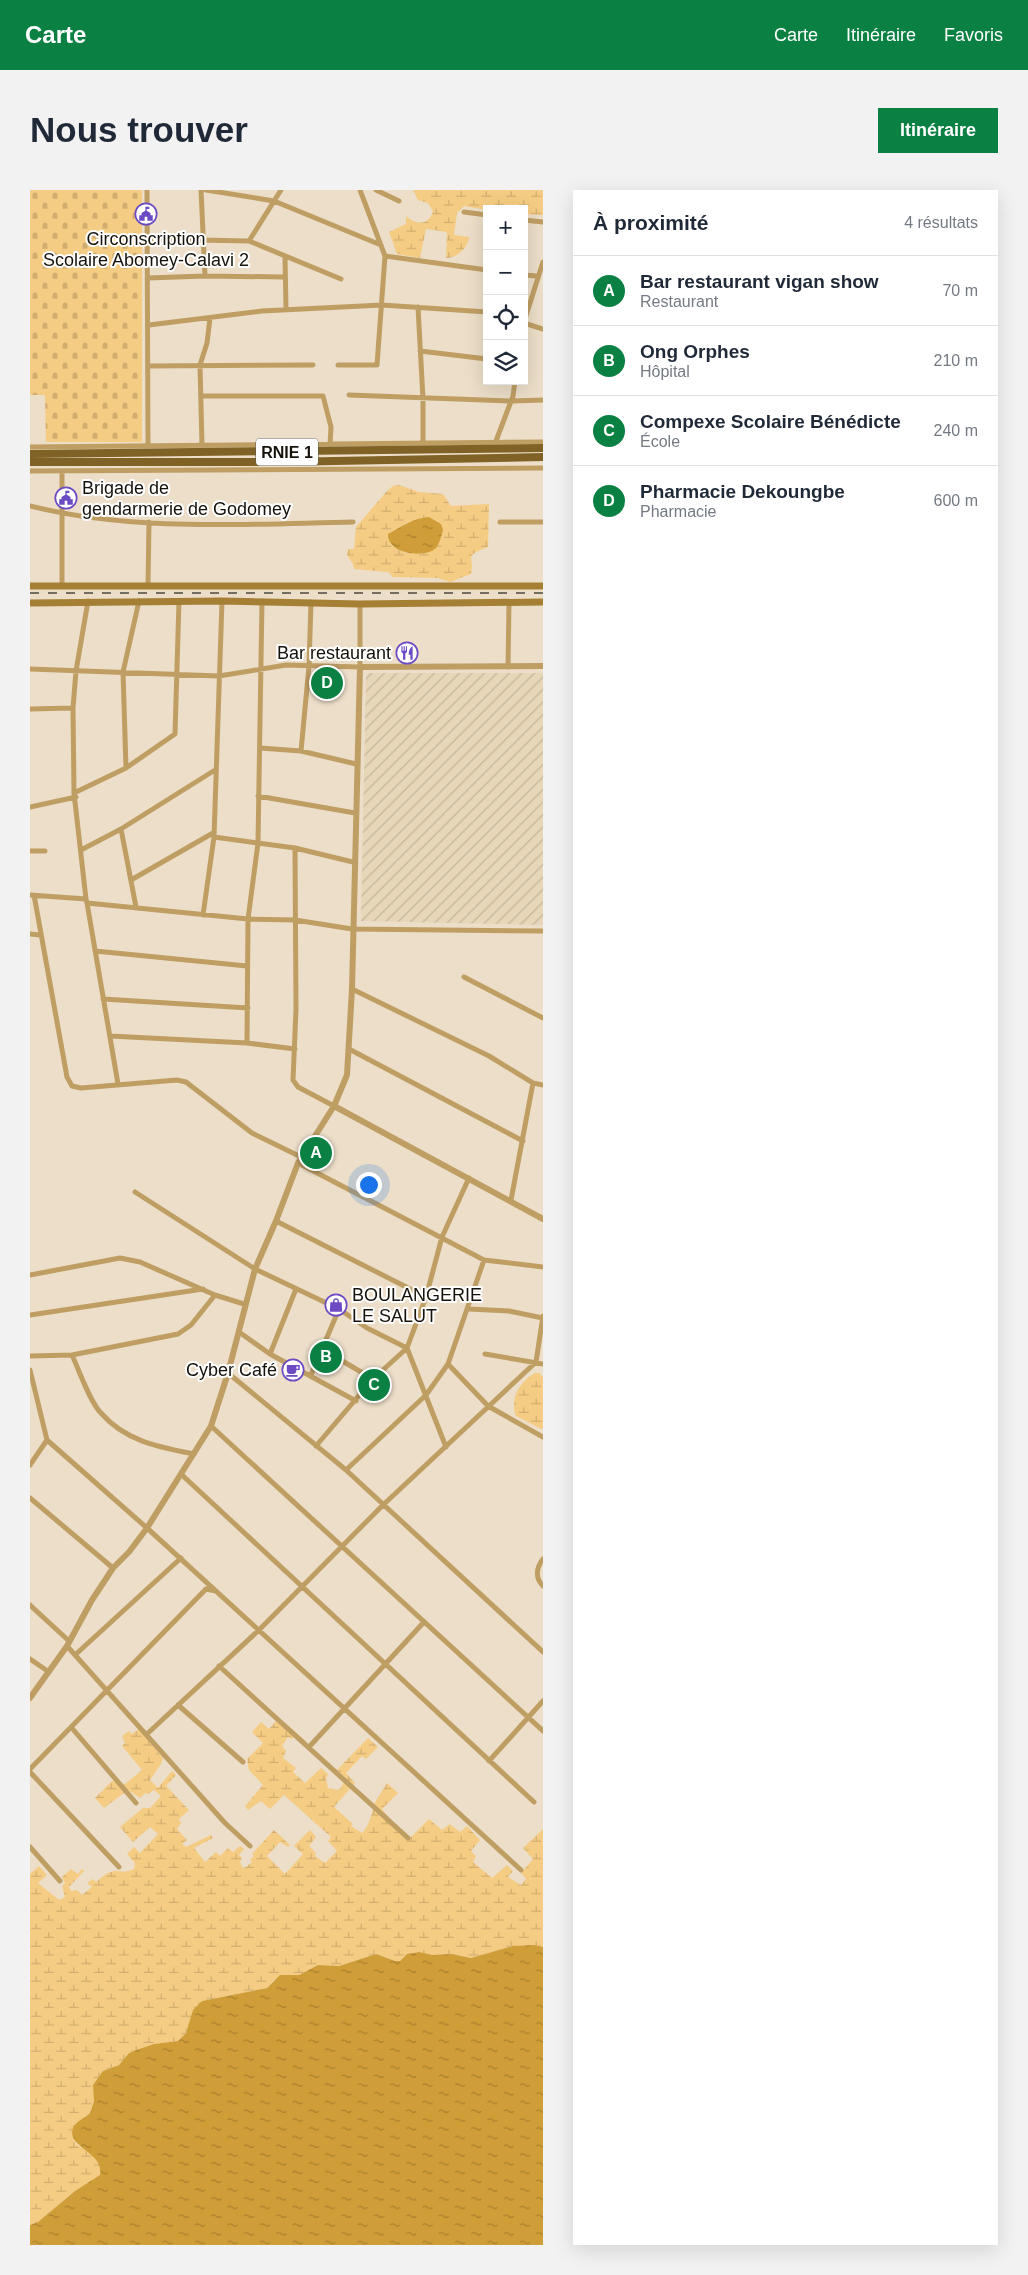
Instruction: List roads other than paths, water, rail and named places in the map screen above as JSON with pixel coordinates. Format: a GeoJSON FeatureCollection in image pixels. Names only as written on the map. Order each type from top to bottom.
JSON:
{"type":"FeatureCollection","features":[{"type":"Feature","properties":{"kind":"highway","name":"RNIE 1"},"geometry":{"type":"LineString","coordinates":[[30,454],[543,448]]}},
{"type":"Feature","properties":{"kind":"highway","name":"RNIE 1"},"geometry":{"type":"LineString","coordinates":[[30,462],[280,462],[543,457]]}},
{"type":"Feature","properties":{"kind":"main road"},"geometry":{"type":"LineString","coordinates":[[30,586],[543,586]]}},
{"type":"Feature","properties":{"kind":"main road"},"geometry":{"type":"LineString","coordinates":[[30,603],[222,600],[360,604],[543,602]]}},
{"type":"Feature","properties":{"kind":"street"},"geometry":{"type":"LineString","coordinates":[[147,190],[148,446]]}},
{"type":"Feature","properties":{"kind":"street"},"geometry":{"type":"LineString","coordinates":[[201,190],[205,276]]}},
{"type":"Feature","properties":{"kind":"street"},"geometry":{"type":"LineString","coordinates":[[206,190],[274,201],[381,245]]}},
{"type":"Feature","properties":{"kind":"street"},"geometry":{"type":"LineString","coordinates":[[249,241],[281,190]]}},
{"type":"Feature","properties":{"kind":"street"},"geometry":{"type":"LineString","coordinates":[[338,365],[377,365],[385,256],[360,190]]}},
{"type":"Feature","properties":{"kind":"street"},"geometry":{"type":"LineString","coordinates":[[376,190],[399,202]]}},
{"type":"Feature","properties":{"kind":"street"},"geometry":{"type":"LineString","coordinates":[[464,212],[483,214]]}},
{"type":"Feature","properties":{"kind":"street"},"geometry":{"type":"LineString","coordinates":[[528,220],[543,222]]}},
{"type":"Feature","properties":{"kind":"street"},"geometry":{"type":"LineString","coordinates":[[148,239],[204,238],[249,241],[341,279]]}},
{"type":"Feature","properties":{"kind":"street"},"geometry":{"type":"LineString","coordinates":[[385,256],[483,269]]}},
{"type":"Feature","properties":{"kind":"street"},"geometry":{"type":"LineString","coordinates":[[286,257],[286,309]]}},
{"type":"Feature","properties":{"kind":"street"},"geometry":{"type":"LineString","coordinates":[[528,309],[543,262]]}},
{"type":"Feature","properties":{"kind":"street"},"geometry":{"type":"LineString","coordinates":[[528,275],[537,276]]}},
{"type":"Feature","properties":{"kind":"street"},"geometry":{"type":"LineString","coordinates":[[148,278],[205,276],[285,277]]}},
{"type":"Feature","properties":{"kind":"street"},"geometry":{"type":"LineString","coordinates":[[149,325],[286,309],[382,305],[483,312]]}},
{"type":"Feature","properties":{"kind":"street"},"geometry":{"type":"LineString","coordinates":[[418,307],[423,399],[423,442]]}},
{"type":"Feature","properties":{"kind":"street"},"geometry":{"type":"LineString","coordinates":[[202,445],[200,365],[207,342],[210,318]]}},
{"type":"Feature","properties":{"kind":"street"},"geometry":{"type":"LineString","coordinates":[[528,324],[543,329]]}},
{"type":"Feature","properties":{"kind":"street"},"geometry":{"type":"LineString","coordinates":[[420,351],[483,359]]}},
{"type":"Feature","properties":{"kind":"street"},"geometry":{"type":"LineString","coordinates":[[149,366],[314,365]]}},
{"type":"Feature","properties":{"kind":"street"},"geometry":{"type":"LineString","coordinates":[[496,441],[511,401],[514,385]]}},
{"type":"Feature","properties":{"kind":"street"},"geometry":{"type":"LineString","coordinates":[[348,395],[423,399],[543,400]]}},
{"type":"Feature","properties":{"kind":"street"},"geometry":{"type":"LineString","coordinates":[[202,396],[323,396],[331,427],[330,445]]}},
{"type":"Feature","properties":{"kind":"street"},"geometry":{"type":"LineString","coordinates":[[30,447],[543,442]]}},
{"type":"Feature","properties":{"kind":"street"},"geometry":{"type":"LineString","coordinates":[[30,472],[543,468]]}},
{"type":"Feature","properties":{"kind":"street"},"geometry":{"type":"LineString","coordinates":[[62,472],[62,585]]}},
{"type":"Feature","properties":{"kind":"street"},"geometry":{"type":"LineString","coordinates":[[30,506],[63,514],[149,522],[353,522]]}},
{"type":"Feature","properties":{"kind":"street"},"geometry":{"type":"LineString","coordinates":[[148,586],[149,522]]}},
{"type":"Feature","properties":{"kind":"street"},"geometry":{"type":"LineString","coordinates":[[500,522],[543,522]]}},
{"type":"Feature","properties":{"kind":"street"},"geometry":{"type":"LineString","coordinates":[[202,915],[214,835],[222,600]]}},
{"type":"Feature","properties":{"kind":"street"},"geometry":{"type":"LineString","coordinates":[[88,601],[76,671],[74,708],[75,795],[87,901],[118,1084]]}},
{"type":"Feature","properties":{"kind":"street"},"geometry":{"type":"LineString","coordinates":[[126,768],[123,672],[139,601]]}},
{"type":"Feature","properties":{"kind":"street"},"geometry":{"type":"LineString","coordinates":[[30,807],[75,795],[126,768],[175,734],[175,675],[179,601]]}},
{"type":"Feature","properties":{"kind":"street"},"geometry":{"type":"LineString","coordinates":[[247,1043],[248,920],[258,843],[259,669],[262,601]]}},
{"type":"Feature","properties":{"kind":"street"},"geometry":{"type":"LineString","coordinates":[[301,751],[309,666],[311,602]]}},
{"type":"Feature","properties":{"kind":"street"},"geometry":{"type":"LineString","coordinates":[[508,667],[509,602]]}},
{"type":"Feature","properties":{"kind":"street"},"geometry":{"type":"LineString","coordinates":[[30,1698],[68,1644],[92,1600],[113,1568],[129,1552],[147,1528],[211,1426],[228,1373],[254,1268],[276,1221],[300,1160],[334,1106],[347,1075],[352,989],[353,862],[360,667],[360,604]]}},
{"type":"Feature","properties":{"kind":"street"},"geometry":{"type":"LineString","coordinates":[[30,669],[219,676],[286,665],[360,667],[543,666]]}},
{"type":"Feature","properties":{"kind":"street"},"geometry":{"type":"LineString","coordinates":[[30,709],[74,708]]}},
{"type":"Feature","properties":{"kind":"street"},"geometry":{"type":"LineString","coordinates":[[260,748],[301,751],[356,764]]}},
{"type":"Feature","properties":{"kind":"street"},"geometry":{"type":"LineString","coordinates":[[81,850],[122,829],[215,770]]}},
{"type":"Feature","properties":{"kind":"street"},"geometry":{"type":"LineString","coordinates":[[258,796],[355,813]]}},
{"type":"Feature","properties":{"kind":"street"},"geometry":{"type":"LineString","coordinates":[[122,829],[136,907]]}},
{"type":"Feature","properties":{"kind":"street"},"geometry":{"type":"LineString","coordinates":[[131,880],[214,835],[295,848],[353,862]]}},
{"type":"Feature","properties":{"kind":"street"},"geometry":{"type":"LineString","coordinates":[[295,848],[295,1084],[543,1219]]}},
{"type":"Feature","properties":{"kind":"street"},"geometry":{"type":"LineString","coordinates":[[30,851],[45,851]]}},
{"type":"Feature","properties":{"kind":"street"},"geometry":{"type":"LineString","coordinates":[[543,931],[352,929],[294,920],[248,920],[32,895],[70,1082],[77,1088],[177,1080],[186,1082],[252,1133],[484,1260],[543,1267]]}},
{"type":"Feature","properties":{"kind":"street"},"geometry":{"type":"LineString","coordinates":[[30,934],[40,935]]}},
{"type":"Feature","properties":{"kind":"street"},"geometry":{"type":"LineString","coordinates":[[95,951],[247,966]]}},
{"type":"Feature","properties":{"kind":"street"},"geometry":{"type":"LineString","coordinates":[[464,977],[543,1018]]}},
{"type":"Feature","properties":{"kind":"street"},"geometry":{"type":"LineString","coordinates":[[352,989],[489,1056],[533,1083],[543,1085]]}},
{"type":"Feature","properties":{"kind":"street"},"geometry":{"type":"LineString","coordinates":[[103,999],[248,1008]]}},
{"type":"Feature","properties":{"kind":"street"},"geometry":{"type":"LineString","coordinates":[[110,1036],[247,1043],[295,1049]]}},
{"type":"Feature","properties":{"kind":"street"},"geometry":{"type":"LineString","coordinates":[[349,1049],[523,1141]]}},
{"type":"Feature","properties":{"kind":"street"},"geometry":{"type":"LineString","coordinates":[[511,1200],[533,1083]]}},
{"type":"Feature","properties":{"kind":"street"},"geometry":{"type":"LineString","coordinates":[[316,1446],[373,1379],[407,1348],[426,1297],[442,1237],[469,1178]]}},
{"type":"Feature","properties":{"kind":"street"},"geometry":{"type":"LineString","coordinates":[[135,1192],[254,1268],[339,1309],[367,1328],[407,1348],[446,1447]]}},
{"type":"Feature","properties":{"kind":"street"},"geometry":{"type":"LineString","coordinates":[[276,1221],[426,1297]]}},
{"type":"Feature","properties":{"kind":"street"},"geometry":{"type":"LineString","coordinates":[[30,1275],[120,1258],[140,1262],[215,1294],[244,1304]]}},
{"type":"Feature","properties":{"kind":"street"},"geometry":{"type":"LineString","coordinates":[[346,1470],[426,1395],[448,1364],[469,1308],[484,1260]]}},
{"type":"Feature","properties":{"kind":"street"},"geometry":{"type":"LineString","coordinates":[[30,1315],[204,1289]]}},
{"type":"Feature","properties":{"kind":"street"},"geometry":{"type":"LineString","coordinates":[[270,1354],[296,1289]]}},
{"type":"Feature","properties":{"kind":"street"},"geometry":{"type":"LineString","coordinates":[[30,1356],[72,1355],[178,1334],[191,1325],[215,1294]]}},
{"type":"Feature","properties":{"kind":"street"},"geometry":{"type":"LineString","coordinates":[[147,1734],[259,1630],[383,1505],[536,1362],[543,1317],[469,1308]]}},
{"type":"Feature","properties":{"kind":"street"},"geometry":{"type":"LineString","coordinates":[[311,1375],[339,1309]]}},
{"type":"Feature","properties":{"kind":"street"},"geometry":{"type":"LineString","coordinates":[[239,1332],[270,1354],[356,1400]]}},
{"type":"Feature","properties":{"kind":"street"},"geometry":{"type":"LineString","coordinates":[[322,1349],[373,1379]]}},
{"type":"Feature","properties":{"kind":"street"},"geometry":{"type":"LineString","coordinates":[[485,1354],[543,1364]]}},
{"type":"Feature","properties":{"kind":"street"},"geometry":{"type":"LineString","coordinates":[[72,1355],[100,1413],[123,1433],[145,1444],[194,1454]]}},
{"type":"Feature","properties":{"kind":"street"},"geometry":{"type":"LineString","coordinates":[[448,1364],[488,1406],[543,1437]]}},
{"type":"Feature","properties":{"kind":"street"},"geometry":{"type":"LineString","coordinates":[[30,1370],[47,1440],[181,1558],[522,1870]]}},
{"type":"Feature","properties":{"kind":"street"},"geometry":{"type":"LineString","coordinates":[[228,1373],[346,1470],[543,1652]]}},
{"type":"Feature","properties":{"kind":"street"},"geometry":{"type":"LineString","coordinates":[[211,1426],[543,1731]]}},
{"type":"Feature","properties":{"kind":"street"},"geometry":{"type":"LineString","coordinates":[[30,1465],[47,1440]]}},
{"type":"Feature","properties":{"kind":"street"},"geometry":{"type":"LineString","coordinates":[[182,1475],[534,1802]]}},
{"type":"Feature","properties":{"kind":"street"},"geometry":{"type":"LineString","coordinates":[[30,1498],[113,1568]]}},
{"type":"Feature","properties":{"kind":"street"},"geometry":{"type":"LineString","coordinates":[[75,1655],[181,1558]]}},
{"type":"Feature","properties":{"kind":"street"},"geometry":{"type":"LineString","coordinates":[[543,1560],[537,1572],[538,1579],[543,1586]]}},
{"type":"Feature","properties":{"kind":"street"},"geometry":{"type":"LineString","coordinates":[[119,1866],[30,1771],[106,1689],[206,1589],[217,1591]]}},
{"type":"Feature","properties":{"kind":"street"},"geometry":{"type":"LineString","coordinates":[[30,1605],[68,1644],[75,1655],[225,1823],[250,1846]]}},
{"type":"Feature","properties":{"kind":"street"},"geometry":{"type":"LineString","coordinates":[[309,1748],[424,1622]]}},
{"type":"Feature","properties":{"kind":"street"},"geometry":{"type":"LineString","coordinates":[[30,1659],[48,1672]]}},
{"type":"Feature","properties":{"kind":"street"},"geometry":{"type":"LineString","coordinates":[[220,1666],[408,1838]]}},
{"type":"Feature","properties":{"kind":"street"},"geometry":{"type":"LineString","coordinates":[[489,1761],[543,1701]]}},
{"type":"Feature","properties":{"kind":"street"},"geometry":{"type":"LineString","coordinates":[[178,1705],[243,1762]]}},
{"type":"Feature","properties":{"kind":"street"},"geometry":{"type":"LineString","coordinates":[[71,1727],[136,1803]]}},
{"type":"Feature","properties":{"kind":"street"},"geometry":{"type":"LineString","coordinates":[[30,1847],[60,1881]]}},
{"type":"Feature","properties":{"kind":"water"},"geometry":{"type":"Polygon","coordinates":[[[429,517],[441,524],[443,530],[436,548],[431,551],[416,554],[408,553],[400,550],[389,541],[388,534],[403,525],[429,517]]]}},
{"type":"Feature","properties":{"kind":"water"},"geometry":{"type":"Polygon","coordinates":[[[534,1945],[543,1947],[543,2245],[30,2245],[30,2225],[38,2222],[75,2191],[100,2175],[100,2167],[96,2160],[72,2135],[73,2128],[78,2121],[90,2113],[94,2101],[93,2085],[103,2071],[119,2065],[129,2053],[154,2044],[178,2041],[186,2033],[193,2010],[202,2001],[267,1988],[280,1975],[299,1975],[318,1965],[339,1966],[376,1954],[395,1961],[400,1961],[407,1954],[419,1952],[432,1955],[452,1954],[471,1958],[513,1946],[534,1945]]]}},
{"type":"Feature","properties":{"kind":"railway"},"geometry":{"type":"LineString","coordinates":[[30,593],[543,593]]}},
{"type":"Feature","properties":{"kind":"place","name":"Circonscription Scolaire Abomey-Calavi 2"},"geometry":{"type":"Point","coordinates":[146,214]}},
{"type":"Feature","properties":{"kind":"place","name":"Brigade de gendarmerie de Godomey"},"geometry":{"type":"Point","coordinates":[66,498]}},
{"type":"Feature","properties":{"kind":"place","name":"Bar restaurant"},"geometry":{"type":"Point","coordinates":[407,653]}},
{"type":"Feature","properties":{"kind":"place","name":"Pharmacie Dekoungbe"},"geometry":{"type":"Point","coordinates":[327,683]}},
{"type":"Feature","properties":{"kind":"place","name":"Bar restaurant vigan show"},"geometry":{"type":"Point","coordinates":[316,1153]}},
{"type":"Feature","properties":{"kind":"place","name":"BOULANGERIE LE SALUT"},"geometry":{"type":"Point","coordinates":[336,1305]}},
{"type":"Feature","properties":{"kind":"place","name":"Ong Orphes"},"geometry":{"type":"Point","coordinates":[326,1357]}},
{"type":"Feature","properties":{"kind":"place","name":"Cyber Café"},"geometry":{"type":"Point","coordinates":[293,1370]}},
{"type":"Feature","properties":{"kind":"place","name":"Compexe Scolaire Bénédicte"},"geometry":{"type":"Point","coordinates":[374,1385]}}]}
